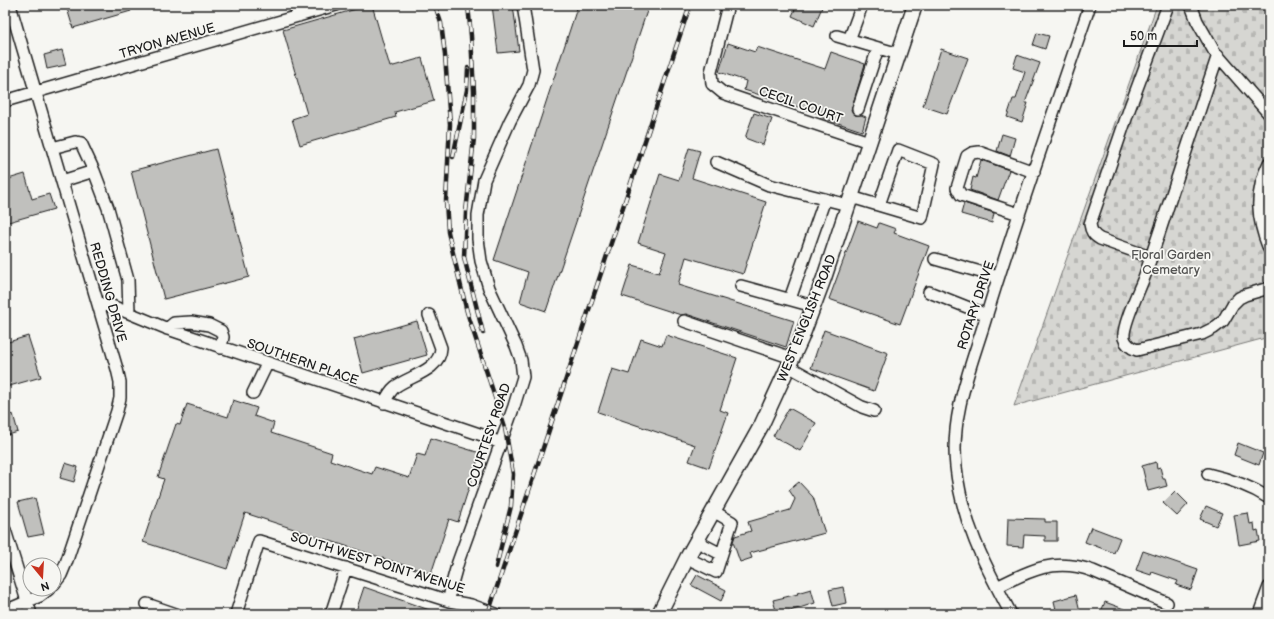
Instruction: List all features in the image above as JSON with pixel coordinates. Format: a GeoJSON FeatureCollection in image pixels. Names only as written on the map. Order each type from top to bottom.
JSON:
{"type":"FeatureCollection","features":[{"type":"Feature","properties":{"kind":"main road","name":"WEST ENGLISH ROAD"},"geometry":{"type":"LineString","coordinates":[[659,614],[696,540],[761,426],[814,306],[915,5]]}},
{"type":"Feature","properties":{"kind":"street","name":"REDDING DRIVE"},"geometry":{"type":"LineString","coordinates":[[10,5],[120,382],[118,410],[62,573]]}},
{"type":"Feature","properties":{"kind":"street"},"geometry":{"type":"LineString","coordinates":[[295,5],[299,16]]}},
{"type":"Feature","properties":{"kind":"street","name":"TRYON AVENUE"},"geometry":{"type":"LineString","coordinates":[[5,101],[336,5]]}},
{"type":"Feature","properties":{"kind":"street","name":"COURTESY ROAD"},"geometry":{"type":"LineString","coordinates":[[449,601],[458,562],[523,377],[516,346],[489,288],[481,261],[478,239],[478,215],[484,180],[510,121],[529,85],[533,70],[523,5]]}},
{"type":"Feature","properties":{"kind":"street","name":"CECIL COURT"},"geometry":{"type":"LineString","coordinates":[[728,5],[711,72],[712,84],[723,93],[869,142]]}},
{"type":"Feature","properties":{"kind":"street"},"geometry":{"type":"LineString","coordinates":[[849,40],[862,5]]}},
{"type":"Feature","properties":{"kind":"street","name":"ROTARY DRIVE"},"geometry":{"type":"LineString","coordinates":[[1011,614],[984,562],[969,528],[959,487],[955,452],[956,422],[960,400],[998,277],[1090,5]]}},
{"type":"Feature","properties":{"kind":"street"},"geometry":{"type":"LineString","coordinates":[[1150,257],[1100,239],[1094,235],[1090,224],[1130,107],[1168,5]]}},
{"type":"Feature","properties":{"kind":"street"},"geometry":{"type":"LineString","coordinates":[[1191,5],[1197,21],[1218,55],[1269,114]]}},
{"type":"Feature","properties":{"kind":"street"},"geometry":{"type":"LineString","coordinates":[[837,36],[899,54]]}},
{"type":"Feature","properties":{"kind":"street"},"geometry":{"type":"LineString","coordinates":[[858,109],[878,48]]}},
{"type":"Feature","properties":{"kind":"street"},"geometry":{"type":"LineString","coordinates":[[1218,55],[1125,328],[1124,338],[1131,348],[1137,350],[1202,334],[1214,328],[1223,321],[1239,298],[1269,288]]}},
{"type":"Feature","properties":{"kind":"street"},"geometry":{"type":"LineString","coordinates":[[52,148],[75,142],[80,143],[94,171],[108,208],[128,280],[129,313]]}},
{"type":"Feature","properties":{"kind":"street"},"geometry":{"type":"LineString","coordinates":[[716,162],[769,185],[825,200],[850,201],[879,205],[922,218],[934,164],[898,150],[879,205]]}},
{"type":"Feature","properties":{"kind":"street"},"geometry":{"type":"LineString","coordinates":[[1020,214],[961,195],[957,188],[967,156],[972,153],[979,152],[1034,172]]}},
{"type":"Feature","properties":{"kind":"street"},"geometry":{"type":"LineString","coordinates":[[1269,163],[1261,184],[1258,199],[1259,218],[1262,233],[1269,249]]}},
{"type":"Feature","properties":{"kind":"street"},"geometry":{"type":"LineString","coordinates":[[62,181],[94,171]]}},
{"type":"Feature","properties":{"kind":"street"},"geometry":{"type":"LineString","coordinates":[[790,299],[825,200]]}},
{"type":"Feature","properties":{"kind":"street"},"geometry":{"type":"LineString","coordinates":[[935,259],[998,277]]}},
{"type":"Feature","properties":{"kind":"street"},"geometry":{"type":"LineString","coordinates":[[741,286],[814,306]]}},
{"type":"Feature","properties":{"kind":"street"},"geometry":{"type":"LineString","coordinates":[[929,292],[987,315]]}},
{"type":"Feature","properties":{"kind":"street","name":"SOUTHERN PLACE"},"geometry":{"type":"LineString","coordinates":[[98,303],[112,306],[167,329],[221,348],[485,436],[500,443]]}},
{"type":"Feature","properties":{"kind":"street"},"geometry":{"type":"LineString","coordinates":[[384,403],[388,395],[395,387],[421,374],[437,360],[441,348],[429,315]]}},
{"type":"Feature","properties":{"kind":"street"},"geometry":{"type":"LineString","coordinates":[[186,335],[191,322]]}},
{"type":"Feature","properties":{"kind":"street"},"geometry":{"type":"LineString","coordinates":[[167,329],[174,323],[191,322],[209,325],[221,331],[223,337],[221,348]]}},
{"type":"Feature","properties":{"kind":"street"},"geometry":{"type":"LineString","coordinates":[[684,322],[790,362],[812,380],[862,407],[874,411]]}},
{"type":"Feature","properties":{"kind":"street"},"geometry":{"type":"LineString","coordinates":[[253,393],[267,364]]}},
{"type":"Feature","properties":{"kind":"street"},"geometry":{"type":"LineString","coordinates":[[1208,474],[1231,479],[1256,490],[1269,498]]}},
{"type":"Feature","properties":{"kind":"street"},"geometry":{"type":"LineString","coordinates":[[687,558],[716,572],[732,522],[713,511]]}},
{"type":"Feature","properties":{"kind":"street"},"geometry":{"type":"LineString","coordinates":[[5,530],[31,614]]}},
{"type":"Feature","properties":{"kind":"street","name":"SOUTH WEST POINT AVENUE"},"geometry":{"type":"LineString","coordinates":[[236,614],[259,540],[449,601],[471,605],[492,613]]}},
{"type":"Feature","properties":{"kind":"street"},"geometry":{"type":"LineString","coordinates":[[696,540],[722,554]]}},
{"type":"Feature","properties":{"kind":"street"},"geometry":{"type":"LineString","coordinates":[[997,587],[1042,566],[1066,565],[1082,567],[1093,571],[1167,603]]}},
{"type":"Feature","properties":{"kind":"street"},"geometry":{"type":"LineString","coordinates":[[331,614],[346,568]]}},
{"type":"Feature","properties":{"kind":"street"},"geometry":{"type":"LineString","coordinates":[[1259,614],[1269,587]]}},
{"type":"Feature","properties":{"kind":"street"},"geometry":{"type":"LineString","coordinates":[[5,611],[38,597]]}},
{"type":"Feature","properties":{"kind":"street"},"geometry":{"type":"LineString","coordinates":[[147,604],[176,614]]}},
{"type":"Feature","properties":{"kind":"green space","name":"Floral Garden Cemetary"},"geometry":{"type":"Polygon","coordinates":[[[1157,5],[1269,5],[1269,337],[1014,406],[1157,5]]]}},
{"type":"Feature","properties":{"kind":"building"},"geometry":{"type":"Polygon","coordinates":[[[66,5],[129,5],[131,11],[73,28],[66,5]]]}},
{"type":"Feature","properties":{"kind":"building"},"geometry":{"type":"Polygon","coordinates":[[[372,5],[390,67],[422,58],[434,101],[395,112],[396,117],[300,145],[292,119],[307,114],[283,30],[372,5]]]}},
{"type":"Feature","properties":{"kind":"building"},"geometry":{"type":"Polygon","coordinates":[[[492,5],[513,5],[519,51],[498,53],[492,5]]]}},
{"type":"Feature","properties":{"kind":"building"},"geometry":{"type":"Polygon","coordinates":[[[578,5],[649,5],[546,311],[520,302],[528,272],[494,260],[578,5]]]}},
{"type":"Feature","properties":{"kind":"building"},"geometry":{"type":"Polygon","coordinates":[[[797,5],[823,5],[814,26],[792,16],[797,5]]]}},
{"type":"Feature","properties":{"kind":"building"},"geometry":{"type":"Polygon","coordinates":[[[1037,33],[1049,36],[1045,49],[1033,45],[1037,33]]]}},
{"type":"Feature","properties":{"kind":"building"},"geometry":{"type":"Polygon","coordinates":[[[728,43],[755,52],[757,47],[825,69],[831,52],[865,64],[851,110],[855,115],[866,117],[862,131],[820,117],[821,114],[744,90],[746,81],[719,72],[728,43]]]}},
{"type":"Feature","properties":{"kind":"building"},"geometry":{"type":"Polygon","coordinates":[[[941,49],[968,58],[947,114],[923,106],[941,49]]]}},
{"type":"Feature","properties":{"kind":"building"},"geometry":{"type":"Polygon","coordinates":[[[62,50],[66,65],[47,69],[44,55],[62,50]]]}},
{"type":"Feature","properties":{"kind":"building"},"geometry":{"type":"Polygon","coordinates":[[[1017,55],[1040,63],[1025,103],[1028,103],[1022,122],[1007,117],[1013,99],[1016,99],[1025,72],[1013,68],[1017,55]]]}},
{"type":"Feature","properties":{"kind":"building"},"geometry":{"type":"Polygon","coordinates":[[[754,113],[772,119],[763,145],[745,138],[754,113]]]}},
{"type":"Feature","properties":{"kind":"building"},"geometry":{"type":"Polygon","coordinates":[[[1002,134],[1015,138],[1010,156],[997,151],[1002,134]]]}},
{"type":"Feature","properties":{"kind":"building"},"geometry":{"type":"Polygon","coordinates":[[[689,148],[700,151],[692,178],[766,202],[743,274],[686,257],[678,285],[794,321],[786,347],[686,314],[681,315],[622,296],[632,265],[659,273],[666,252],[638,243],[660,174],[679,180],[689,148]]]}},
{"type":"Feature","properties":{"kind":"building"},"geometry":{"type":"Polygon","coordinates":[[[216,149],[249,277],[164,299],[131,171],[216,149]]]}},
{"type":"Feature","properties":{"kind":"building"},"geometry":{"type":"Polygon","coordinates":[[[981,160],[1009,170],[998,200],[970,190],[973,177],[976,178],[981,160]]]}},
{"type":"Feature","properties":{"kind":"building"},"geometry":{"type":"Polygon","coordinates":[[[25,174],[32,199],[49,194],[54,209],[5,223],[5,180],[25,174]]]}},
{"type":"Feature","properties":{"kind":"building"},"geometry":{"type":"Polygon","coordinates":[[[964,203],[994,213],[992,223],[961,214],[964,203]]]}},
{"type":"Feature","properties":{"kind":"building"},"geometry":{"type":"Polygon","coordinates":[[[858,221],[877,228],[879,223],[896,229],[894,233],[929,246],[900,324],[829,299],[858,221]]]}},
{"type":"Feature","properties":{"kind":"building"},"geometry":{"type":"Polygon","coordinates":[[[417,321],[427,355],[363,373],[354,339],[417,321]]]}},
{"type":"Feature","properties":{"kind":"building"},"geometry":{"type":"Polygon","coordinates":[[[824,330],[888,353],[874,391],[811,368],[824,330]]]}},
{"type":"Feature","properties":{"kind":"building"},"geometry":{"type":"Polygon","coordinates":[[[666,335],[737,358],[720,410],[728,413],[709,468],[689,461],[695,445],[598,412],[612,369],[629,374],[641,339],[662,346],[666,335]]]}},
{"type":"Feature","properties":{"kind":"building"},"geometry":{"type":"Polygon","coordinates":[[[28,336],[41,377],[6,387],[5,343],[28,336]]]}},
{"type":"Feature","properties":{"kind":"building"},"geometry":{"type":"Polygon","coordinates":[[[233,400],[257,408],[254,416],[274,423],[271,433],[332,453],[330,460],[372,474],[375,467],[409,478],[417,454],[425,456],[431,438],[480,453],[458,522],[449,519],[431,574],[245,513],[227,569],[143,542],[164,479],[158,477],[176,424],[180,425],[187,404],[228,417],[233,400]]]}},
{"type":"Feature","properties":{"kind":"building"},"geometry":{"type":"Polygon","coordinates":[[[789,408],[816,423],[800,451],[773,436],[789,408]]]}},
{"type":"Feature","properties":{"kind":"building"},"geometry":{"type":"Polygon","coordinates":[[[13,414],[18,432],[5,436],[5,416],[13,414]]]}},
{"type":"Feature","properties":{"kind":"building"},"geometry":{"type":"Polygon","coordinates":[[[1238,443],[1263,453],[1259,465],[1234,455],[1238,443]]]}},
{"type":"Feature","properties":{"kind":"building"},"geometry":{"type":"Polygon","coordinates":[[[1156,462],[1157,468],[1160,467],[1163,479],[1165,479],[1167,486],[1148,491],[1142,466],[1156,462]]]}},
{"type":"Feature","properties":{"kind":"building"},"geometry":{"type":"Polygon","coordinates":[[[65,463],[78,467],[74,482],[60,478],[65,463]]]}},
{"type":"Feature","properties":{"kind":"building"},"geometry":{"type":"Polygon","coordinates":[[[799,482],[813,497],[825,533],[750,553],[752,558],[740,562],[733,542],[735,536],[751,531],[748,522],[790,510],[795,499],[789,490],[799,482]]]}},
{"type":"Feature","properties":{"kind":"building"},"geometry":{"type":"Polygon","coordinates":[[[1175,491],[1188,504],[1177,516],[1163,503],[1175,491]]]}},
{"type":"Feature","properties":{"kind":"building"},"geometry":{"type":"Polygon","coordinates":[[[35,498],[44,534],[28,537],[18,502],[35,498]]]}},
{"type":"Feature","properties":{"kind":"building"},"geometry":{"type":"Polygon","coordinates":[[[1206,506],[1222,513],[1216,526],[1200,519],[1206,506]]]}},
{"type":"Feature","properties":{"kind":"building"},"geometry":{"type":"Polygon","coordinates":[[[1248,513],[1250,524],[1254,523],[1255,531],[1258,530],[1260,541],[1239,545],[1234,515],[1248,513]]]}},
{"type":"Feature","properties":{"kind":"building"},"geometry":{"type":"Polygon","coordinates":[[[1008,518],[1045,519],[1045,522],[1057,522],[1057,541],[1045,541],[1045,536],[1024,535],[1023,547],[1007,546],[1008,518]]]}},
{"type":"Feature","properties":{"kind":"building"},"geometry":{"type":"Polygon","coordinates":[[[1091,527],[1120,538],[1114,553],[1085,542],[1091,527]]]}},
{"type":"Feature","properties":{"kind":"building"},"geometry":{"type":"Polygon","coordinates":[[[1143,551],[1198,570],[1191,590],[1176,585],[1178,581],[1152,572],[1151,575],[1136,570],[1143,551]]]}},
{"type":"Feature","properties":{"kind":"building"},"geometry":{"type":"Polygon","coordinates":[[[697,575],[726,590],[721,601],[691,585],[697,575]]]}},
{"type":"Feature","properties":{"kind":"building"},"geometry":{"type":"Polygon","coordinates":[[[364,587],[438,613],[438,614],[355,614],[364,587]]]}},
{"type":"Feature","properties":{"kind":"building"},"geometry":{"type":"Polygon","coordinates":[[[843,587],[846,603],[833,606],[829,590],[843,587]]]}},
{"type":"Feature","properties":{"kind":"building"},"geometry":{"type":"Polygon","coordinates":[[[811,589],[815,603],[790,611],[790,614],[777,614],[773,600],[811,589]]]}},
{"type":"Feature","properties":{"kind":"building"},"geometry":{"type":"Polygon","coordinates":[[[1076,595],[1080,611],[1070,614],[1057,614],[1054,601],[1076,595]]]}},
{"type":"Feature","properties":{"kind":"building"},"geometry":{"type":"Polygon","coordinates":[[[1105,602],[1135,613],[1135,614],[1100,614],[1105,602]]]}},
{"type":"Feature","properties":{"kind":"railway"},"geometry":{"type":"LineString","coordinates":[[435,5],[441,23],[450,124],[446,201],[448,232],[467,312],[505,428],[513,474],[511,506],[496,567]]}},
{"type":"Feature","properties":{"kind":"railway"},"geometry":{"type":"LineString","coordinates":[[468,5],[474,92],[474,138],[466,212],[464,257],[483,333]]}},
{"type":"Feature","properties":{"kind":"railway"},"geometry":{"type":"LineString","coordinates":[[488,614],[690,5]]}},
{"type":"Feature","properties":{"kind":"railway"},"geometry":{"type":"LineString","coordinates":[[453,157],[467,90],[468,68]]}}]}
